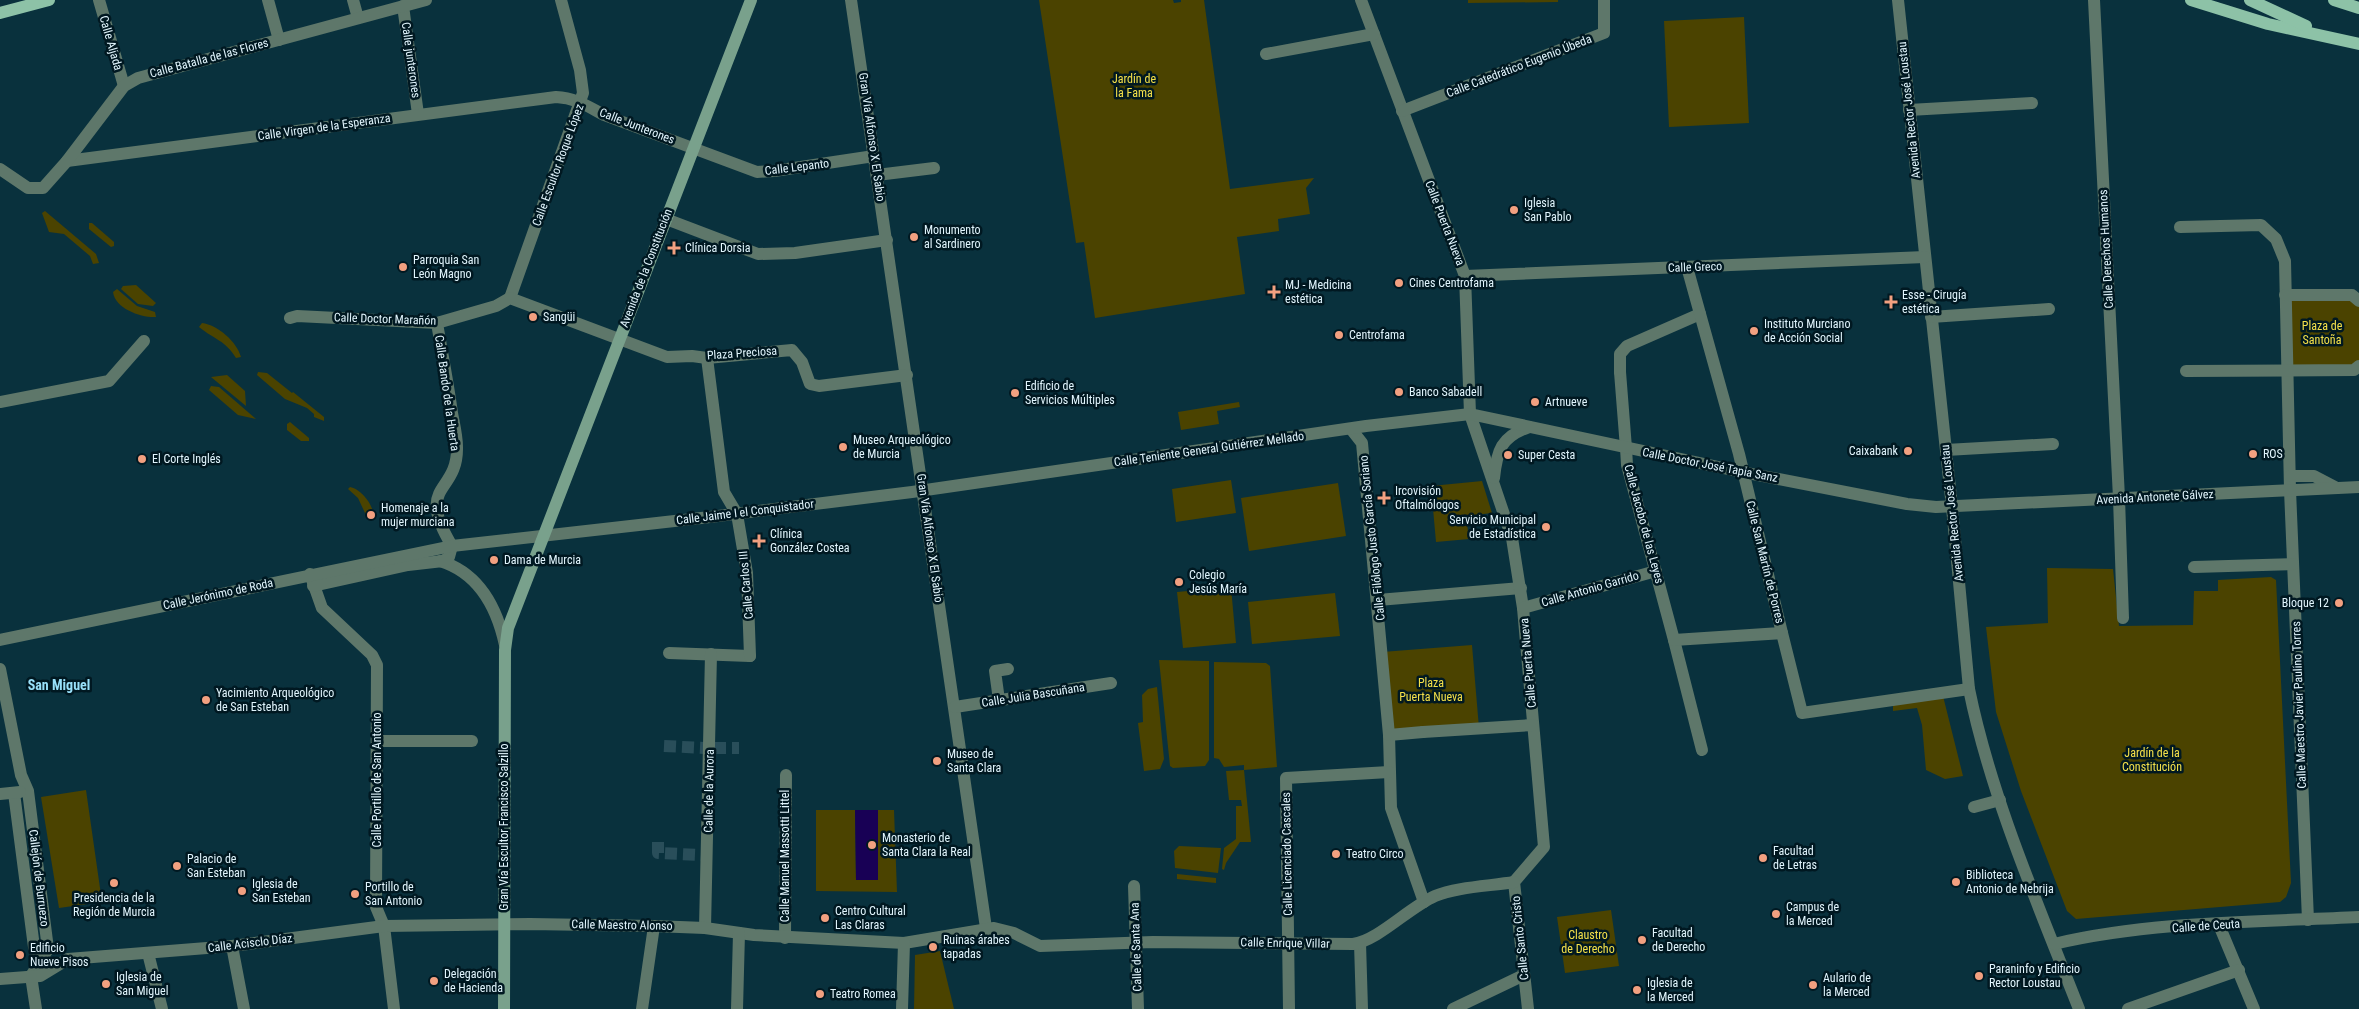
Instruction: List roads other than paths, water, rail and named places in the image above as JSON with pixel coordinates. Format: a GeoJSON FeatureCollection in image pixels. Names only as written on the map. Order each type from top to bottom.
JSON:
{"type":"FeatureCollection","features":[{"type":"Feature","properties":{"kind":"main road"},"geometry":{"type":"LineString","coordinates":[[0,13],[49,0]]}},
{"type":"Feature","properties":{"kind":"main road","name":"Avenida de la Constitución"},"geometry":{"type":"LineString","coordinates":[[505,646],[515,605],[751,0]]}},
{"type":"Feature","properties":{"kind":"main road"},"geometry":{"type":"LineString","coordinates":[[2191,0],[2268,24],[2346,40]]}},
{"type":"Feature","properties":{"kind":"main road"},"geometry":{"type":"LineString","coordinates":[[2250,0],[2291,20],[2359,44]]}},
{"type":"Feature","properties":{"kind":"main road"},"geometry":{"type":"LineString","coordinates":[[2334,0],[2357,5]]}},
{"type":"Feature","properties":{"kind":"main road","name":"Gran Vía Escultor Francisco Salzillo"},"geometry":{"type":"LineString","coordinates":[[504,1009],[505,646]]}},
{"type":"Feature","properties":{"kind":"street","name":"Calle Aljada"},"geometry":{"type":"LineString","coordinates":[[99,0],[124,86]]}},
{"type":"Feature","properties":{"kind":"street"},"geometry":{"type":"LineString","coordinates":[[268,0],[279,40]]}},
{"type":"Feature","properties":{"kind":"street"},"geometry":{"type":"LineString","coordinates":[[353,0],[358,18]]}},
{"type":"Feature","properties":{"kind":"street","name":"Calle Batalla de las Flores"},"geometry":{"type":"LineString","coordinates":[[0,168],[21,184],[34,190],[39,189],[48,185],[124,86],[138,78],[426,0]]}},
{"type":"Feature","properties":{"kind":"street","name":"Calle Escultor Roque López"},"geometry":{"type":"LineString","coordinates":[[510,298],[582,102],[583,83],[561,0]]}},
{"type":"Feature","properties":{"kind":"street","name":"Gran Vía Alfonso X El Sabio"},"geometry":{"type":"LineString","coordinates":[[851,0],[924,490],[986,928]]}},
{"type":"Feature","properties":{"kind":"street","name":"Calle Puerta Nueva"},"geometry":{"type":"LineString","coordinates":[[1361,0],[1465,276],[1470,414],[1512,538],[1523,608],[1544,847]]}},
{"type":"Feature","properties":{"kind":"street","name":"Calle Catedrático Eugenio Úbeda"},"geometry":{"type":"LineString","coordinates":[[1402,111],[1604,33],[1604,0]]}},
{"type":"Feature","properties":{"kind":"street","name":"Avenida Rector José Loustau"},"geometry":{"type":"LineString","coordinates":[[1898,0],[1952,506],[1969,690],[1974,718],[2000,800],[2080,1009]]}},
{"type":"Feature","properties":{"kind":"street","name":"Calle Derechos Humanos"},"geometry":{"type":"LineString","coordinates":[[2094,0],[2119,498],[2123,618]]}},
{"type":"Feature","properties":{"kind":"street","name":"Calle junterones"},"geometry":{"type":"LineString","coordinates":[[403,6],[418,114]]}},
{"type":"Feature","properties":{"kind":"street"},"geometry":{"type":"LineString","coordinates":[[1266,54],[1374,34]]}},
{"type":"Feature","properties":{"kind":"street","name":"Calle Virgen de la Esperanza"},"geometry":{"type":"LineString","coordinates":[[67,161],[556,97],[582,102]]}},
{"type":"Feature","properties":{"kind":"street","name":"Calle Junterones"},"geometry":{"type":"LineString","coordinates":[[582,102],[604,115],[693,148]]}},
{"type":"Feature","properties":{"kind":"street"},"geometry":{"type":"LineString","coordinates":[[1909,110],[2032,103]]}},
{"type":"Feature","properties":{"kind":"street","name":"Calle Lepanto"},"geometry":{"type":"LineString","coordinates":[[693,148],[762,172],[874,156]]}},
{"type":"Feature","properties":{"kind":"street"},"geometry":{"type":"LineString","coordinates":[[877,175],[934,168]]}},
{"type":"Feature","properties":{"kind":"street"},"geometry":{"type":"LineString","coordinates":[[666,219],[758,254],[795,253],[887,240]]}},
{"type":"Feature","properties":{"kind":"street"},"geometry":{"type":"LineString","coordinates":[[2180,227],[2261,225],[2276,240],[2285,261],[2290,490]]}},
{"type":"Feature","properties":{"kind":"street","name":"Calle Greco"},"geometry":{"type":"LineString","coordinates":[[1465,276],[1925,257]]}},
{"type":"Feature","properties":{"kind":"street","name":"Calle San Martín de Porres"},"geometry":{"type":"LineString","coordinates":[[1687,267],[1742,472],[1802,713],[1969,690]]}},
{"type":"Feature","properties":{"kind":"street"},"geometry":{"type":"LineString","coordinates":[[2285,296],[2352,295],[2359,302]]}},
{"type":"Feature","properties":{"kind":"street"},"geometry":{"type":"LineString","coordinates":[[510,298],[618,339]]}},
{"type":"Feature","properties":{"kind":"street","name":"Calle Doctor Marañón"},"geometry":{"type":"LineString","coordinates":[[290,318],[297,316],[437,322],[496,306],[510,298]]}},
{"type":"Feature","properties":{"kind":"street"},"geometry":{"type":"LineString","coordinates":[[1931,317],[2050,309]]}},
{"type":"Feature","properties":{"kind":"street","name":"Calle Jacobo de las Leyes"},"geometry":{"type":"LineString","coordinates":[[1700,314],[1627,346],[1620,354],[1620,372],[1627,465],[1702,750]]}},
{"type":"Feature","properties":{"kind":"street","name":"Calle Bando de la Huerta"},"geometry":{"type":"LineString","coordinates":[[437,322],[457,450],[452,472],[437,494],[436,508],[444,533],[452,546]]}},
{"type":"Feature","properties":{"kind":"street","name":"Plaza Preciosa"},"geometry":{"type":"LineString","coordinates":[[618,339],[663,357],[692,356],[707,358],[792,350],[802,362],[810,384],[819,386],[907,375]]}},
{"type":"Feature","properties":{"kind":"street"},"geometry":{"type":"LineString","coordinates":[[0,402],[109,381],[144,340]]}},
{"type":"Feature","properties":{"kind":"street"},"geometry":{"type":"LineString","coordinates":[[707,358],[724,492],[737,514]]}},
{"type":"Feature","properties":{"kind":"street"},"geometry":{"type":"LineString","coordinates":[[2186,371],[2354,370],[2359,366]]}},
{"type":"Feature","properties":{"kind":"street","name":"Calle Doctor José Tapia Sanz"},"geometry":{"type":"LineString","coordinates":[[1470,414],[1742,472],[1907,504],[1952,506]]}},
{"type":"Feature","properties":{"kind":"street","name":"Calle Teniente General Gutiérrez Mellado"},"geometry":{"type":"LineString","coordinates":[[948,487],[1351,429],[1470,414]]}},
{"type":"Feature","properties":{"kind":"street","name":"Calle Puerta Nueva"},"geometry":{"type":"LineString","coordinates":[[1494,482],[1500,448],[1508,437],[1529,426]]}},
{"type":"Feature","properties":{"kind":"street","name":"Calle Filólogo Justo García Soriano"},"geometry":{"type":"LineString","coordinates":[[1351,429],[1362,443],[1389,735]]}},
{"type":"Feature","properties":{"kind":"street"},"geometry":{"type":"LineString","coordinates":[[1946,450],[2053,444]]}},
{"type":"Feature","properties":{"kind":"street"},"geometry":{"type":"LineString","coordinates":[[2290,476],[2314,476],[2336,488]]}},
{"type":"Feature","properties":{"kind":"street","name":"Calle Jaime I el Conquistador"},"geometry":{"type":"LineString","coordinates":[[452,546],[737,514],[948,487]]}},
{"type":"Feature","properties":{"kind":"street","name":"Avenida Antonete Gálvez"},"geometry":{"type":"LineString","coordinates":[[1952,506],[2359,487]]}},
{"type":"Feature","properties":{"kind":"street","name":"Calle Maestro Javier Paulino Torres"},"geometry":{"type":"LineString","coordinates":[[2290,490],[2308,920]]}},
{"type":"Feature","properties":{"kind":"street","name":"Calle Carlos III"},"geometry":{"type":"LineString","coordinates":[[711,654],[750,656],[749,588],[737,514]]}},
{"type":"Feature","properties":{"kind":"street","name":"Calle Jerónimo de Roda"},"geometry":{"type":"LineString","coordinates":[[0,640],[312,580],[408,565],[438,555],[452,546]]}},
{"type":"Feature","properties":{"kind":"street"},"geometry":{"type":"LineString","coordinates":[[438,555],[462,571],[483,591],[494,610],[505,646]]}},
{"type":"Feature","properties":{"kind":"street"},"geometry":{"type":"LineString","coordinates":[[2194,567],[2293,564]]}},
{"type":"Feature","properties":{"kind":"street","name":"Calle Antonio Garrido"},"geometry":{"type":"LineString","coordinates":[[1523,608],[1656,571]]}},
{"type":"Feature","properties":{"kind":"street","name":"Calle Portillo de San Antonio"},"geometry":{"type":"LineString","coordinates":[[312,580],[322,608],[375,659],[377,673],[376,907],[384,926],[394,1009]]}},
{"type":"Feature","properties":{"kind":"street"},"geometry":{"type":"LineString","coordinates":[[1378,600],[1520,588]]}},
{"type":"Feature","properties":{"kind":"street"},"geometry":{"type":"LineString","coordinates":[[1674,640],[1782,633]]}},
{"type":"Feature","properties":{"kind":"street"},"geometry":{"type":"LineString","coordinates":[[669,653],[711,654]]}},
{"type":"Feature","properties":{"kind":"street","name":"Calle de la Aurora"},"geometry":{"type":"LineString","coordinates":[[705,928],[705,856],[711,654]]}},
{"type":"Feature","properties":{"kind":"street","name":"Callejón de Burruezo"},"geometry":{"type":"LineString","coordinates":[[0,669],[21,775],[28,791],[48,949],[31,976]]}},
{"type":"Feature","properties":{"kind":"street"},"geometry":{"type":"LineString","coordinates":[[999,700],[996,671],[1008,669]]}},
{"type":"Feature","properties":{"kind":"street","name":"Calle Julia Bascuñana"},"geometry":{"type":"LineString","coordinates":[[955,707],[1111,683]]}},
{"type":"Feature","properties":{"kind":"street"},"geometry":{"type":"LineString","coordinates":[[1424,902],[1391,808],[1389,735],[1533,725]]}},
{"type":"Feature","properties":{"kind":"street"},"geometry":{"type":"LineString","coordinates":[[377,740],[472,741]]}},
{"type":"Feature","properties":{"kind":"street","name":"Calle Licenciado Cascales"},"geometry":{"type":"LineString","coordinates":[[1289,943],[1286,778],[1389,772]]}},
{"type":"Feature","properties":{"kind":"street","name":"Calle Manuel Massotti Littel"},"geometry":{"type":"LineString","coordinates":[[784,938],[786,775]]}},
{"type":"Feature","properties":{"kind":"street"},"geometry":{"type":"LineString","coordinates":[[0,794],[28,791]]}},
{"type":"Feature","properties":{"kind":"street","name":"Callejón de Burruezo"},"geometry":{"type":"LineString","coordinates":[[14,793],[34,947],[40,962]]}},
{"type":"Feature","properties":{"kind":"street"},"geometry":{"type":"LineString","coordinates":[[1974,807],[2000,800]]}},
{"type":"Feature","properties":{"kind":"street","name":"Calle Santo Cristo"},"geometry":{"type":"LineString","coordinates":[[1528,1009],[1514,882],[1544,847]]}},
{"type":"Feature","properties":{"kind":"street"},"geometry":{"type":"LineString","coordinates":[[1362,1009],[1360,943],[1424,902],[1440,894],[1514,882]]}},
{"type":"Feature","properties":{"kind":"street","name":"Calle de Santa Ana"},"geometry":{"type":"LineString","coordinates":[[1134,886],[1138,1009]]}},
{"type":"Feature","properties":{"kind":"street","name":"Calle de Ceuta"},"geometry":{"type":"LineString","coordinates":[[2054,944],[2099,935],[2219,925],[2359,917]]}},
{"type":"Feature","properties":{"kind":"street","name":"Calle Maestro Alonso"},"geometry":{"type":"LineString","coordinates":[[504,924],[705,928],[784,938],[904,943],[986,928]]}},
{"type":"Feature","properties":{"kind":"street","name":"Calle Acisclo Díaz"},"geometry":{"type":"LineString","coordinates":[[0,980],[40,976],[68,959],[232,946],[384,926],[504,924]]}},
{"type":"Feature","properties":{"kind":"street"},"geometry":{"type":"LineString","coordinates":[[2219,925],[2254,1009]]}},
{"type":"Feature","properties":{"kind":"street"},"geometry":{"type":"LineString","coordinates":[[642,1009],[654,926]]}},
{"type":"Feature","properties":{"kind":"street","name":"Calle Enrique Villar"},"geometry":{"type":"LineString","coordinates":[[986,928],[1001,929],[1040,946],[1137,942],[1360,943]]}},
{"type":"Feature","properties":{"kind":"street"},"geometry":{"type":"LineString","coordinates":[[737,1009],[739,933]]}},
{"type":"Feature","properties":{"kind":"street"},"geometry":{"type":"LineString","coordinates":[[902,1009],[904,943]]}},
{"type":"Feature","properties":{"kind":"street"},"geometry":{"type":"LineString","coordinates":[[1289,943],[1289,1009]]}},
{"type":"Feature","properties":{"kind":"street"},"geometry":{"type":"LineString","coordinates":[[232,946],[244,1009]]}},
{"type":"Feature","properties":{"kind":"street"},"geometry":{"type":"LineString","coordinates":[[148,953],[162,1009]]}},
{"type":"Feature","properties":{"kind":"street"},"geometry":{"type":"LineString","coordinates":[[2128,1009],[2239,970]]}},
{"type":"Feature","properties":{"kind":"street"},"geometry":{"type":"LineString","coordinates":[[1453,1009],[1524,975]]}},
{"type":"Feature","properties":{"kind":"street"},"geometry":{"type":"LineString","coordinates":[[31,976],[36,1009]]}},
{"type":"Feature","properties":{"kind":"tunnel"},"geometry":{"type":"LineString","coordinates":[[664,746],[705,748]]}},
{"type":"Feature","properties":{"kind":"tunnel"},"geometry":{"type":"LineString","coordinates":[[714,748],[739,748]]}},
{"type":"Feature","properties":{"kind":"tunnel"},"geometry":{"type":"LineString","coordinates":[[658,842],[658,853],[702,855]]}},
{"type":"Feature","properties":{"kind":"place","name":"Iglesia San Pablo"},"geometry":{"type":"Point","coordinates":[1514,210]}},
{"type":"Feature","properties":{"kind":"place","name":"Monumento al Sardinero"},"geometry":{"type":"Point","coordinates":[914,237]}},
{"type":"Feature","properties":{"kind":"place","name":"Clínica Dorsia"},"geometry":{"type":"Point","coordinates":[674,248]}},
{"type":"Feature","properties":{"kind":"place","name":"Parroquia San León Magno"},"geometry":{"type":"Point","coordinates":[403,267]}},
{"type":"Feature","properties":{"kind":"place","name":"Cines Centrofama"},"geometry":{"type":"Point","coordinates":[1399,283]}},
{"type":"Feature","properties":{"kind":"place","name":"MJ - Medicina estética"},"geometry":{"type":"Point","coordinates":[1274,292]}},
{"type":"Feature","properties":{"kind":"place","name":"Esse - Cirugía estética"},"geometry":{"type":"Point","coordinates":[1891,302]}},
{"type":"Feature","properties":{"kind":"place","name":"Sangüi"},"geometry":{"type":"Point","coordinates":[533,317]}},
{"type":"Feature","properties":{"kind":"place","name":"Instituto Murciano de Acción Social"},"geometry":{"type":"Point","coordinates":[1754,331]}},
{"type":"Feature","properties":{"kind":"place","name":"Centrofama"},"geometry":{"type":"Point","coordinates":[1339,335]}},
{"type":"Feature","properties":{"kind":"place","name":"Banco Sabadell"},"geometry":{"type":"Point","coordinates":[1399,392]}},
{"type":"Feature","properties":{"kind":"place","name":"Edificio de Servicios Múltiples"},"geometry":{"type":"Point","coordinates":[1015,393]}},
{"type":"Feature","properties":{"kind":"place","name":"Artnueve"},"geometry":{"type":"Point","coordinates":[1535,402]}},
{"type":"Feature","properties":{"kind":"place","name":"Museo Arqueológico de Murcia"},"geometry":{"type":"Point","coordinates":[843,447]}},
{"type":"Feature","properties":{"kind":"place","name":"Caixabank"},"geometry":{"type":"Point","coordinates":[1908,451]}},
{"type":"Feature","properties":{"kind":"place","name":"ROS"},"geometry":{"type":"Point","coordinates":[2253,454]}},
{"type":"Feature","properties":{"kind":"place","name":"Super Cesta"},"geometry":{"type":"Point","coordinates":[1508,455]}},
{"type":"Feature","properties":{"kind":"place","name":"El Corte Inglés"},"geometry":{"type":"Point","coordinates":[142,459]}},
{"type":"Feature","properties":{"kind":"place","name":"Ircovisión Oftalmólogos"},"geometry":{"type":"Point","coordinates":[1384,498]}},
{"type":"Feature","properties":{"kind":"place","name":"Homenaje a la mujer murciana"},"geometry":{"type":"Point","coordinates":[371,515]}},
{"type":"Feature","properties":{"kind":"place","name":"Servicio Municipal de Estadística"},"geometry":{"type":"Point","coordinates":[1546,527]}},
{"type":"Feature","properties":{"kind":"place","name":"Clínica González Costea"},"geometry":{"type":"Point","coordinates":[759,541]}},
{"type":"Feature","properties":{"kind":"place","name":"Dama de Murcia"},"geometry":{"type":"Point","coordinates":[494,560]}},
{"type":"Feature","properties":{"kind":"place","name":"Colegio Jesús María"},"geometry":{"type":"Point","coordinates":[1179,582]}},
{"type":"Feature","properties":{"kind":"place","name":"Bloque 12"},"geometry":{"type":"Point","coordinates":[2339,603]}},
{"type":"Feature","properties":{"kind":"place","name":"Yacimiento Arqueológico de San Esteban"},"geometry":{"type":"Point","coordinates":[206,700]}},
{"type":"Feature","properties":{"kind":"place","name":"Museo de Santa Clara"},"geometry":{"type":"Point","coordinates":[937,761]}},
{"type":"Feature","properties":{"kind":"place","name":"Monasterio de Santa Clara la Real"},"geometry":{"type":"Point","coordinates":[872,845]}},
{"type":"Feature","properties":{"kind":"place","name":"Teatro Circo"},"geometry":{"type":"Point","coordinates":[1336,854]}},
{"type":"Feature","properties":{"kind":"place","name":"Facultad de Letras"},"geometry":{"type":"Point","coordinates":[1763,858]}},
{"type":"Feature","properties":{"kind":"place","name":"Palacio de San Esteban"},"geometry":{"type":"Point","coordinates":[177,866]}},
{"type":"Feature","properties":{"kind":"place","name":"Biblioteca Antonio de Nebrija"},"geometry":{"type":"Point","coordinates":[1956,882]}},
{"type":"Feature","properties":{"kind":"place","name":"Presidencia de la Región de Murcia"},"geometry":{"type":"Point","coordinates":[114,883]}},
{"type":"Feature","properties":{"kind":"place","name":"Iglesia de San Esteban"},"geometry":{"type":"Point","coordinates":[242,891]}},
{"type":"Feature","properties":{"kind":"place","name":"Portillo de San Antonio"},"geometry":{"type":"Point","coordinates":[355,894]}},
{"type":"Feature","properties":{"kind":"place","name":"Campus de la Merced"},"geometry":{"type":"Point","coordinates":[1776,914]}},
{"type":"Feature","properties":{"kind":"place","name":"Centro Cultural Las Claras"},"geometry":{"type":"Point","coordinates":[825,918]}},
{"type":"Feature","properties":{"kind":"place","name":"Facultad de Derecho"},"geometry":{"type":"Point","coordinates":[1642,940]}},
{"type":"Feature","properties":{"kind":"place","name":"Ruinas árabes tapadas"},"geometry":{"type":"Point","coordinates":[933,947]}},
{"type":"Feature","properties":{"kind":"place","name":"Edificio Nueve Pisos"},"geometry":{"type":"Point","coordinates":[20,955]}},
{"type":"Feature","properties":{"kind":"place","name":"Paraninfo y Edificio Rector Loustau"},"geometry":{"type":"Point","coordinates":[1979,976]}},
{"type":"Feature","properties":{"kind":"place","name":"Delegación de Hacienda"},"geometry":{"type":"Point","coordinates":[434,981]}},
{"type":"Feature","properties":{"kind":"place","name":"Iglesia de San Miguel"},"geometry":{"type":"Point","coordinates":[106,984]}},
{"type":"Feature","properties":{"kind":"place","name":"Aulario de la Merced"},"geometry":{"type":"Point","coordinates":[1813,985]}},
{"type":"Feature","properties":{"kind":"place","name":"Iglesia de la Merced"},"geometry":{"type":"Point","coordinates":[1637,990]}},
{"type":"Feature","properties":{"kind":"place","name":"Teatro Romea"},"geometry":{"type":"Point","coordinates":[820,994]}},
{"type":"Feature","properties":{"kind":"district","name":"San Miguel"},"geometry":{"type":"Point","coordinates":[59,685]}},
{"type":"Feature","properties":{"kind":"park label","name":"Jardín de la Fama"},"geometry":{"type":"Point","coordinates":[1134,86]}},
{"type":"Feature","properties":{"kind":"park label","name":"Plaza de Santoña"},"geometry":{"type":"Point","coordinates":[2322,333]}},
{"type":"Feature","properties":{"kind":"park label","name":"Plaza Puerta Nueva"},"geometry":{"type":"Point","coordinates":[1431,690]}},
{"type":"Feature","properties":{"kind":"park label","name":"Jardín de la Constitución"},"geometry":{"type":"Point","coordinates":[2152,760]}},
{"type":"Feature","properties":{"kind":"park label","name":"Claustro de Derecho"},"geometry":{"type":"Point","coordinates":[1588,942]}}]}
